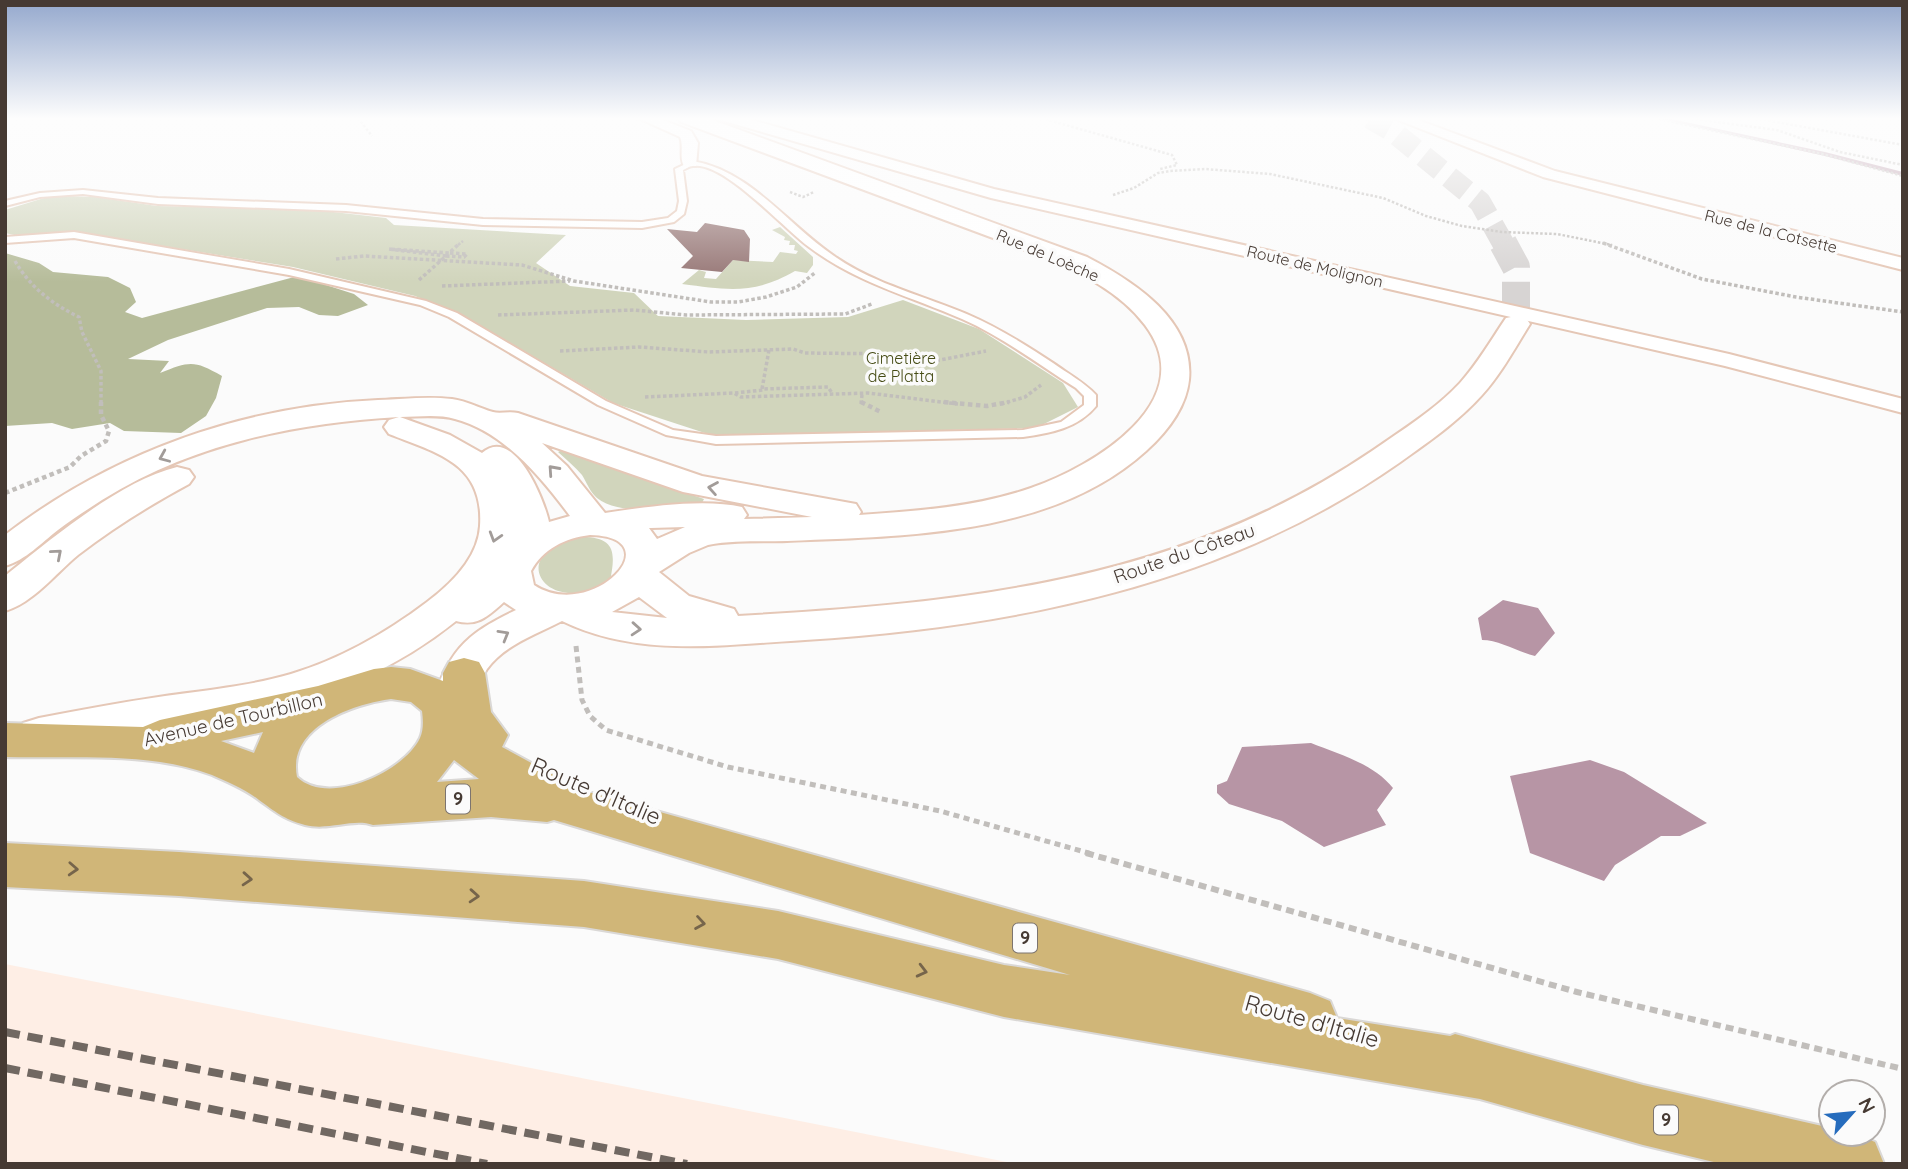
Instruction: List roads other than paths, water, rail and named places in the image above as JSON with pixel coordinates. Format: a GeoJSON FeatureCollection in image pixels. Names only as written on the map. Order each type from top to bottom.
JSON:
{"type":"FeatureCollection","features":[{"type":"Feature","properties":{"kind":"main road","name":"Route d'Italie"},"geometry":{"type":"LineString","coordinates":[[464,673],[464,698],[472,719],[481,731],[517,758],[774,864]]}},
{"type":"Feature","properties":{"kind":"main road"},"geometry":{"type":"LineString","coordinates":[[391,682],[419,686],[438,699],[444,707],[446,723],[442,742],[434,755],[410,778],[380,796],[347,806],[315,808],[301,804],[290,799],[279,788],[272,774],[276,751],[283,739],[306,715],[348,692],[391,682]]}},
{"type":"Feature","properties":{"kind":"main road","name":"Avenue de Tourbillon"},"geometry":{"type":"LineString","coordinates":[[130,743],[240,721],[348,692]]}},
{"type":"Feature","properties":{"kind":"main road","name":"Route d'Italie"},"geometry":{"type":"LineString","coordinates":[[446,723],[477,756],[499,771],[570,806]]}},
{"type":"Feature","properties":{"kind":"main road","name":"Avenue de Tourbillon"},"geometry":{"type":"LineString","coordinates":[[10,740],[130,743],[224,758],[254,770],[279,788]]}},
{"type":"Feature","properties":{"kind":"main road","name":"Route d'Italie"},"geometry":{"type":"LineString","coordinates":[[347,806],[492,798],[570,806],[1480,1070],[1643,1115],[1853,1164]]}},
{"type":"Feature","properties":{"kind":"main road"},"geometry":{"type":"LineString","coordinates":[[5,865],[179,874],[584,904],[778,936],[1004,991],[1480,1070]]}},
{"type":"Feature","properties":{"kind":"street","name":"Rue de Loèche"},"geometry":{"type":"LineString","coordinates":[[642,569],[671,546],[697,536],[732,529],[828,527],[967,516],[1033,500],[1084,477],[1119,457],[1155,425],[1172,395],[1175,354],[1164,331],[1141,304],[1123,290],[1071,261],[834,173]]}},
{"type":"Feature","properties":{"kind":"street","name":"Route de Molignon"},"geometry":{"type":"LineString","coordinates":[[920,173],[992,193],[1729,360],[1903,406]]}},
{"type":"Feature","properties":{"kind":"street","name":"Rue de la Cotsette"},"geometry":{"type":"LineString","coordinates":[[1545,173],[1903,264]]}},
{"type":"Feature","properties":{"kind":"street","name":"Route du Côteau"},"geometry":{"type":"LineString","coordinates":[[564,608],[601,625],[703,632],[922,617],[1058,594],[1170,563],[1286,516],[1380,463],[1470,390],[1516,324]]}},
{"type":"Feature","properties":{"kind":"street"},"geometry":{"type":"LineString","coordinates":[[5,554],[34,529],[107,482],[180,450],[251,427],[303,416],[376,409],[467,412],[529,427],[695,485],[901,522]]}},
{"type":"Feature","properties":{"kind":"street"},"geometry":{"type":"LineString","coordinates":[[467,412],[535,452],[600,524]]}},
{"type":"Feature","properties":{"kind":"street"},"geometry":{"type":"LineString","coordinates":[[10,740],[282,692],[352,667],[382,652],[433,619],[465,589],[489,556],[497,537],[500,506],[497,492],[476,463],[460,452],[400,427]]}},
{"type":"Feature","properties":{"kind":"street"},"geometry":{"type":"LineString","coordinates":[[5,598],[73,540],[137,496],[206,462],[262,444],[311,433],[345,428],[400,427],[444,433],[469,441],[503,464],[528,504],[523,557],[514,585],[521,596],[535,604],[564,608]]}},
{"type":"Feature","properties":{"kind":"street","name":"Rue de Loèche"},"geometry":{"type":"LineString","coordinates":[[600,524],[651,517],[722,514],[799,519],[828,527]]}},
{"type":"Feature","properties":{"kind":"street"},"geometry":{"type":"LineString","coordinates":[[348,692],[445,631],[523,557],[567,528],[600,524],[629,531],[640,540],[645,551],[642,569],[613,596],[564,608],[489,644],[473,657],[464,673],[446,723]]}},
{"type":"Feature","properties":{"kind":"street","name":"Route du Côteau"},"geometry":{"type":"LineString","coordinates":[[642,569],[673,606],[687,612],[779,627]]}},
{"type":"Feature","properties":{"kind":"lane"},"geometry":{"type":"LineString","coordinates":[[5,204],[40,195],[83,192],[158,201],[335,207],[484,222],[642,225],[671,220],[681,212],[683,201],[679,173]]}},
{"type":"Feature","properties":{"kind":"lane"},"geometry":{"type":"LineString","coordinates":[[10,240],[74,234],[266,268],[432,306],[463,321],[611,408],[670,433],[716,440],[1013,434],[1042,431],[1071,422],[1084,414],[1090,406],[1090,395],[1014,343],[964,316],[861,276],[826,255],[721,173]]}},
{"type":"Feature","properties":{"kind":"waterway"},"geometry":{"type":"LineString","coordinates":[[1897,173],[1903,174]]}},
{"type":"Feature","properties":{"kind":"tunnel"},"geometry":{"type":"LineString","coordinates":[[1444,173],[1480,202],[1504,245]]}},
{"type":"Feature","properties":{"kind":"tunnel"},"geometry":{"type":"LineString","coordinates":[[1503,243],[1516,267],[1516,324]]}},
{"type":"Feature","properties":{"kind":"railway"},"geometry":{"type":"LineString","coordinates":[[5,1032],[687,1164]]}},
{"type":"Feature","properties":{"kind":"railway"},"geometry":{"type":"LineString","coordinates":[[5,1068],[487,1164]]}},
{"type":"Feature","properties":{"kind":"park label","name":"Cimetière de Platta"},"geometry":{"type":"Point","coordinates":[901,367]}}]}
